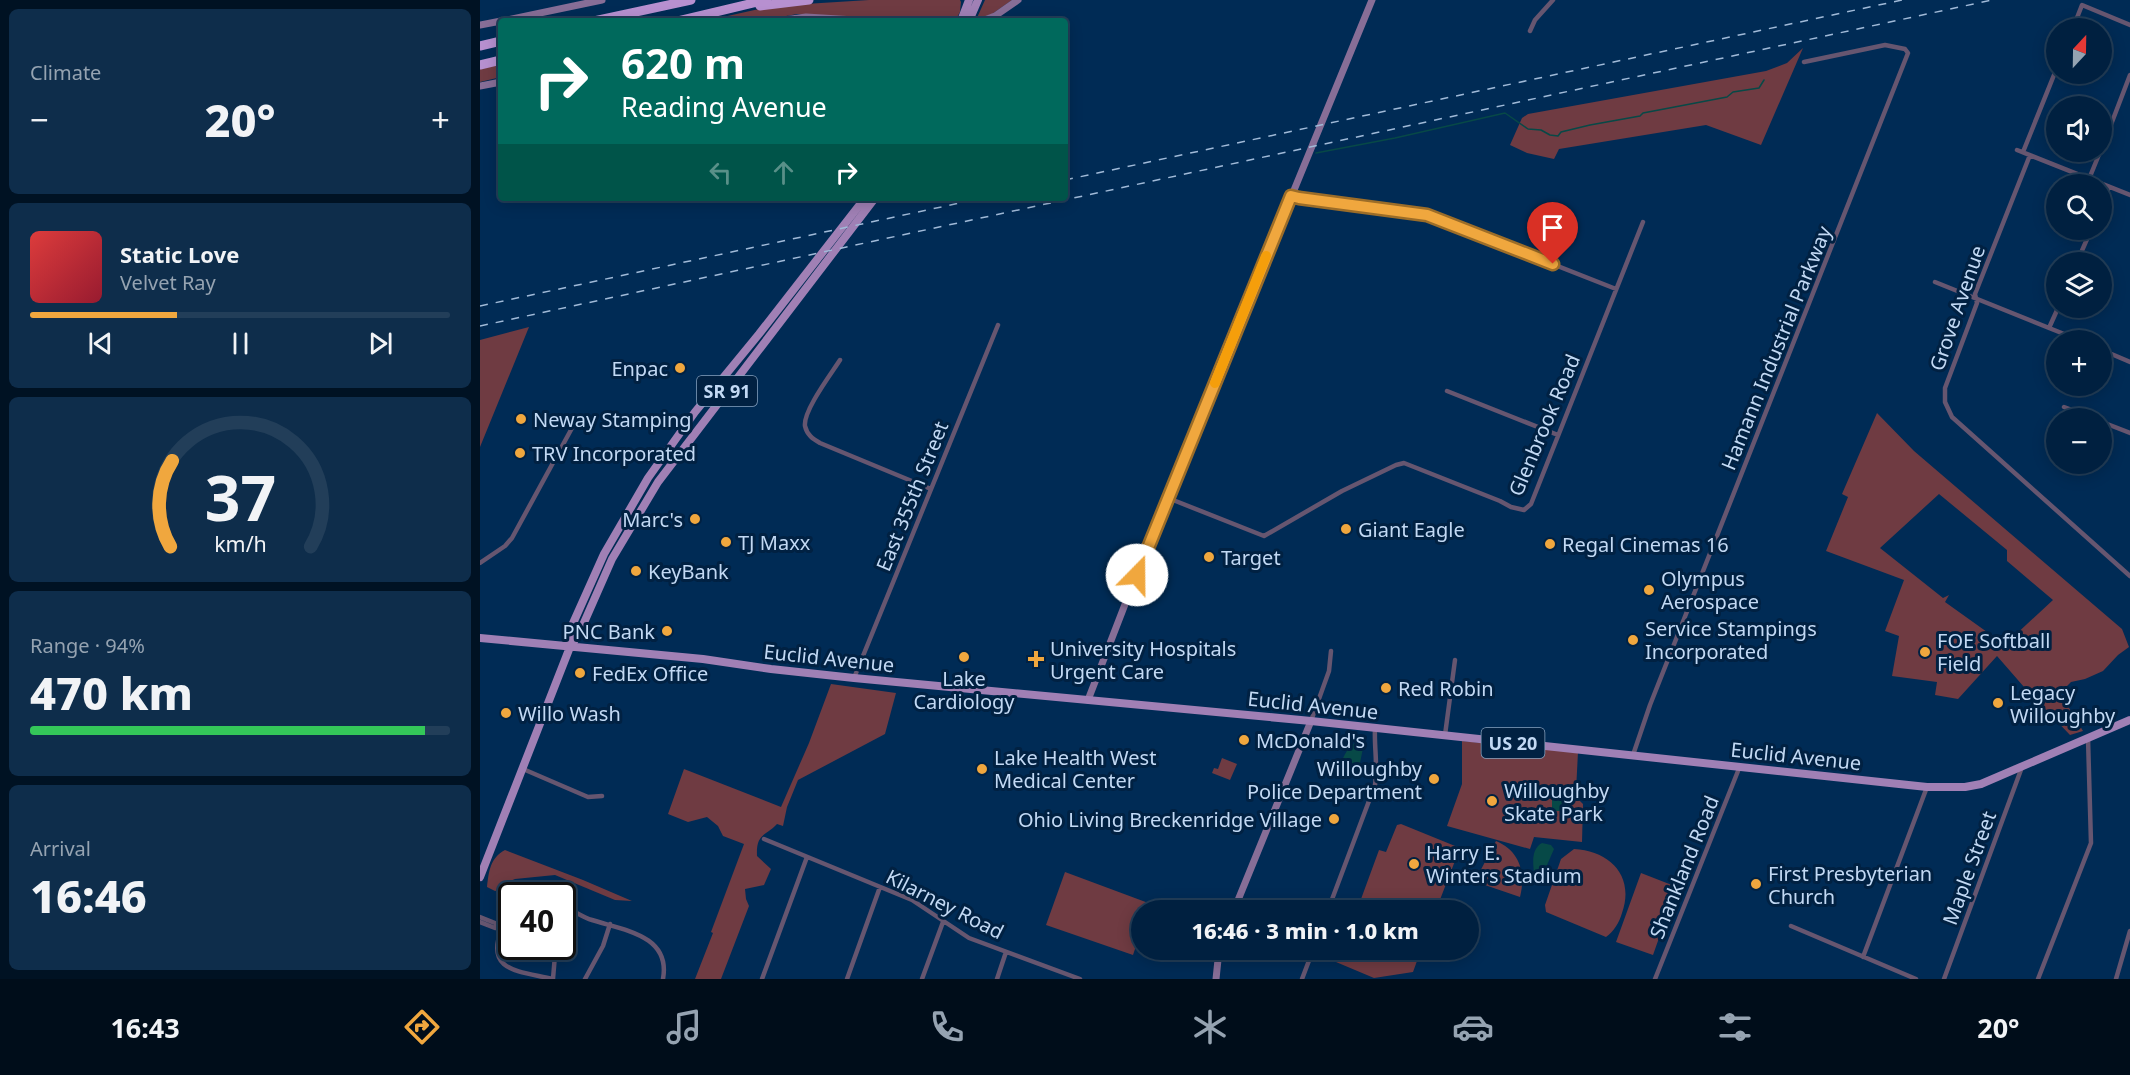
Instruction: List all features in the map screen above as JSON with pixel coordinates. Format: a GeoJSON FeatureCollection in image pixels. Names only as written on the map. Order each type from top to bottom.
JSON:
{"type":"FeatureCollection","features":[{"type":"Feature","properties":{"kind":"highway"},"geometry":{"type":"LineString","coordinates":[[608,18],[691,0]]}},
{"type":"Feature","properties":{"kind":"highway"},"geometry":{"type":"LineString","coordinates":[[690,18],[766,0]]}},
{"type":"Feature","properties":{"kind":"highway"},"geometry":{"type":"LineString","coordinates":[[733,7],[809,0]]}},
{"type":"Feature","properties":{"kind":"highway"},"geometry":{"type":"LineString","coordinates":[[480,46],[498,42]]}},
{"type":"Feature","properties":{"kind":"highway"},"geometry":{"type":"LineString","coordinates":[[480,65],[498,61]]}},
{"type":"Feature","properties":{"kind":"main road"},"geometry":{"type":"LineString","coordinates":[[962,17],[969,0]]}},
{"type":"Feature","properties":{"kind":"main road"},"geometry":{"type":"LineString","coordinates":[[970,18],[978,0]]}},
{"type":"Feature","properties":{"kind":"main road","name":"SR 91"},"geometry":{"type":"LineString","coordinates":[[570,647],[570,630],[604,554],[648,478],[695,412],[862,201]]}},
{"type":"Feature","properties":{"kind":"main road","name":"SR 91"},"geometry":{"type":"LineString","coordinates":[[480,877],[570,647],[579,634],[612,559],[658,482],[872,201]]}},
{"type":"Feature","properties":{"kind":"main road","name":"Euclid Avenue"},"geometry":{"type":"LineString","coordinates":[[480,638],[704,659],[854,678],[1311,721],[1927,787],[1965,787],[1981,784],[2130,720]]}},
{"type":"Feature","properties":{"kind":"street"},"geometry":{"type":"LineString","coordinates":[[515,18],[602,0]]}},
{"type":"Feature","properties":{"kind":"street"},"geometry":{"type":"LineString","coordinates":[[990,18],[1018,0]]}},
{"type":"Feature","properties":{"kind":"street"},"geometry":{"type":"LineString","coordinates":[[1088,700],[1168,498],[1372,0]]}},
{"type":"Feature","properties":{"kind":"street"},"geometry":{"type":"LineString","coordinates":[[1530,31],[1535,20],[1553,0]]}},
{"type":"Feature","properties":{"kind":"street"},"geometry":{"type":"LineString","coordinates":[[2077,18],[2082,5],[2130,25]]}},
{"type":"Feature","properties":{"kind":"street"},"geometry":{"type":"LineString","coordinates":[[799,18],[822,18]]}},
{"type":"Feature","properties":{"kind":"street"},"geometry":{"type":"LineString","coordinates":[[480,25],[498,22]]}},
{"type":"Feature","properties":{"kind":"street","name":"Hamann Industrial Parkway"},"geometry":{"type":"LineString","coordinates":[[1633,756],[1641,729],[1908,52],[1905,49],[1885,45],[1804,62]]}},
{"type":"Feature","properties":{"kind":"street"},"geometry":{"type":"LineString","coordinates":[[2112,121],[2130,75]]}},
{"type":"Feature","properties":{"kind":"street"},"geometry":{"type":"LineString","coordinates":[[480,86],[498,83]]}},
{"type":"Feature","properties":{"kind":"street"},"geometry":{"type":"LineString","coordinates":[[2023,152],[2050,84]]}},
{"type":"Feature","properties":{"kind":"street"},"geometry":{"type":"LineString","coordinates":[[2017,150],[2079,174]]}},
{"type":"Feature","properties":{"kind":"street","name":"Grove Avenue"},"geometry":{"type":"LineString","coordinates":[[2030,155],[1975,294],[1977,303],[1945,388],[1945,402],[1952,417],[2130,576]]}},
{"type":"Feature","properties":{"kind":"street"},"geometry":{"type":"LineString","coordinates":[[2112,188],[2130,195]]}},
{"type":"Feature","properties":{"kind":"street"},"geometry":{"type":"LineString","coordinates":[[1291,196],[1433,217],[1616,289]]}},
{"type":"Feature","properties":{"kind":"street","name":"Glenbrook Road"},"geometry":{"type":"LineString","coordinates":[[1168,498],[1264,536],[1342,491],[1404,463],[1511,507],[1524,510],[1531,504],[1643,222]]}},
{"type":"Feature","properties":{"kind":"street"},"geometry":{"type":"LineString","coordinates":[[1935,282],[2054,330]]}},
{"type":"Feature","properties":{"kind":"street"},"geometry":{"type":"LineString","coordinates":[[2049,328],[2054,318]]}},
{"type":"Feature","properties":{"kind":"street","name":"East 355th Street"},"geometry":{"type":"LineString","coordinates":[[854,678],[998,324]]}},
{"type":"Feature","properties":{"kind":"street"},"geometry":{"type":"LineString","coordinates":[[2112,353],[2129,359]]}},
{"type":"Feature","properties":{"kind":"street"},"geometry":{"type":"LineString","coordinates":[[840,360],[808,412],[805,427],[808,433],[820,443],[931,489]]}},
{"type":"Feature","properties":{"kind":"street"},"geometry":{"type":"LineString","coordinates":[[1447,391],[1558,435]]}},
{"type":"Feature","properties":{"kind":"street"},"geometry":{"type":"LineString","coordinates":[[480,562],[512,538],[578,417]]}},
{"type":"Feature","properties":{"kind":"street"},"geometry":{"type":"LineString","coordinates":[[2112,426],[2130,433]]}},
{"type":"Feature","properties":{"kind":"street"},"geometry":{"type":"LineString","coordinates":[[1238,900],[1311,721],[1329,671],[1331,651]]}},
{"type":"Feature","properties":{"kind":"street"},"geometry":{"type":"LineString","coordinates":[[1445,735],[1455,660]]}},
{"type":"Feature","properties":{"kind":"street"},"geometry":{"type":"LineString","coordinates":[[1332,900],[1375,785],[1377,773],[1374,748],[1375,728]]}},
{"type":"Feature","properties":{"kind":"street"},"geometry":{"type":"LineString","coordinates":[[2038,979],[2091,843],[2088,738]]}},
{"type":"Feature","properties":{"kind":"street","name":"Shankland Road"},"geometry":{"type":"LineString","coordinates":[[1655,979],[1740,766]]}},
{"type":"Feature","properties":{"kind":"street","name":"Maple Street"},"geometry":{"type":"LineString","coordinates":[[1944,979],[2022,768]]}},
{"type":"Feature","properties":{"kind":"street"},"geometry":{"type":"LineString","coordinates":[[523,770],[588,797],[602,796]]}},
{"type":"Feature","properties":{"kind":"street"},"geometry":{"type":"LineString","coordinates":[[1863,957],[1927,787]]}},
{"type":"Feature","properties":{"kind":"street","name":"Kilarney Road"},"geometry":{"type":"LineString","coordinates":[[764,839],[922,905],[943,922],[969,938],[1077,979]]}},
{"type":"Feature","properties":{"kind":"street"},"geometry":{"type":"LineString","coordinates":[[762,979],[807,857]]}},
{"type":"Feature","properties":{"kind":"street"},"geometry":{"type":"LineString","coordinates":[[847,979],[880,887]]}},
{"type":"Feature","properties":{"kind":"street"},"geometry":{"type":"LineString","coordinates":[[576,913],[591,920],[636,933],[655,946],[664,963],[663,979]]}},
{"type":"Feature","properties":{"kind":"street"},"geometry":{"type":"LineString","coordinates":[[480,917],[498,925]]}},
{"type":"Feature","properties":{"kind":"street"},"geometry":{"type":"LineString","coordinates":[[480,922],[498,927]]}},
{"type":"Feature","properties":{"kind":"street"},"geometry":{"type":"LineString","coordinates":[[922,979],[943,922]]}},
{"type":"Feature","properties":{"kind":"street"},"geometry":{"type":"LineString","coordinates":[[585,979],[603,946],[610,924]]}},
{"type":"Feature","properties":{"kind":"street"},"geometry":{"type":"LineString","coordinates":[[1791,926],[1916,979]]}},
{"type":"Feature","properties":{"kind":"street"},"geometry":{"type":"LineString","coordinates":[[2116,979],[2130,931]]}},
{"type":"Feature","properties":{"kind":"street"},"geometry":{"type":"LineString","coordinates":[[498,938],[496,948],[498,958]]}},
{"type":"Feature","properties":{"kind":"street"},"geometry":{"type":"LineString","coordinates":[[997,979],[1006,952]]}},
{"type":"Feature","properties":{"kind":"street"},"geometry":{"type":"LineString","coordinates":[[499,960],[503,965],[553,979],[555,960]]}},
{"type":"Feature","properties":{"kind":"street"},"geometry":{"type":"LineString","coordinates":[[1216,979],[1218,960]]}},
{"type":"Feature","properties":{"kind":"street"},"geometry":{"type":"LineString","coordinates":[[1302,979],[1309,960]]}},
{"type":"Feature","properties":{"kind":"shaded area"},"geometry":{"type":"Polygon","coordinates":[[[869,0],[960,0],[961,2],[957,18],[862,18],[797,14],[776,18],[718,18],[759,9],[869,0]]]}},
{"type":"Feature","properties":{"kind":"shaded area"},"geometry":{"type":"Polygon","coordinates":[[[985,0],[1012,0],[992,14],[977,18],[985,0]]]}},
{"type":"Feature","properties":{"kind":"shaded area"},"geometry":{"type":"Polygon","coordinates":[[[1803,48],[1761,145],[1706,125],[1559,149],[1554,159],[1527,153],[1510,145],[1522,118],[1528,114],[1766,71],[1787,63],[1803,48]]]}},
{"type":"Feature","properties":{"kind":"shaded area"},"geometry":{"type":"Polygon","coordinates":[[[498,63],[498,78],[480,82],[480,67],[498,63]]]}},
{"type":"Feature","properties":{"kind":"shaded area"},"geometry":{"type":"Polygon","coordinates":[[[529,327],[480,447],[480,340],[529,327]]]}},
{"type":"Feature","properties":{"kind":"shaded area"},"geometry":{"type":"Polygon","coordinates":[[[1877,413],[1914,451],[2122,629],[2129,647],[2103,671],[2071,682],[2060,693],[2083,731],[2070,735],[1997,656],[1958,699],[1935,695],[1937,682],[1892,676],[1899,636],[1885,631],[1904,580],[1826,551],[1848,497],[1842,494],[1877,413]],[[1939,494],[1880,548],[1943,598],[1949,595],[1945,602],[1994,637],[2012,638],[2053,600],[2007,561],[2007,550],[1939,494]]]}},
{"type":"Feature","properties":{"kind":"shaded area"},"geometry":{"type":"Polygon","coordinates":[[[831,684],[896,693],[885,734],[798,780],[787,807],[783,826],[777,824],[762,836],[758,843],[757,856],[771,869],[764,885],[745,889],[749,906],[721,979],[695,979],[744,844],[723,836],[718,826],[707,817],[688,822],[668,814],[684,769],[781,807],[809,743],[831,684]]]}},
{"type":"Feature","properties":{"kind":"shaded area"},"geometry":{"type":"Polygon","coordinates":[[[1462,741],[1578,752],[1576,791],[1578,799],[1583,804],[1582,842],[1534,837],[1530,849],[1447,826],[1462,784],[1462,741]]]}},
{"type":"Feature","properties":{"kind":"shaded area"},"geometry":{"type":"Polygon","coordinates":[[[1355,743],[1363,748],[1360,763],[1341,772],[1344,756],[1355,743]]]}},
{"type":"Feature","properties":{"kind":"shaded area"},"geometry":{"type":"Polygon","coordinates":[[[1222,758],[1237,764],[1230,780],[1212,773],[1214,768],[1218,769],[1222,758]]]}},
{"type":"Feature","properties":{"kind":"shaded area"},"geometry":{"type":"Polygon","coordinates":[[[1552,795],[1570,795],[1568,804],[1576,811],[1569,818],[1561,811],[1552,811],[1552,795]]]}},
{"type":"Feature","properties":{"kind":"shaded area","name":"Harry E. Winters Stadium"},"geometry":{"type":"Polygon","coordinates":[[[1401,824],[1460,848],[1440,900],[1361,900],[1379,850],[1386,852],[1397,825],[1401,824]]]}},
{"type":"Feature","properties":{"kind":"shaded area"},"geometry":{"type":"Polygon","coordinates":[[[1496,841],[1511,851],[1519,864],[1522,880],[1520,897],[1479,883],[1476,879],[1496,841]]]}},
{"type":"Feature","properties":{"kind":"shaded area"},"geometry":{"type":"Polygon","coordinates":[[[1542,843],[1551,845],[1554,849],[1544,872],[1537,876],[1534,873],[1534,856],[1536,849],[1542,843]]]}},
{"type":"Feature","properties":{"kind":"shaded area"},"geometry":{"type":"Polygon","coordinates":[[[1574,849],[1587,851],[1608,860],[1622,877],[1625,900],[1622,913],[1616,926],[1606,937],[1546,912],[1545,905],[1561,859],[1574,849]]]}},
{"type":"Feature","properties":{"kind":"shaded area"},"geometry":{"type":"Polygon","coordinates":[[[505,850],[632,901],[615,900],[555,875],[498,882],[498,890],[495,891],[487,887],[493,861],[505,850]]]}},
{"type":"Feature","properties":{"kind":"shaded area"},"geometry":{"type":"Polygon","coordinates":[[[1065,872],[1140,900],[1131,900],[1131,954],[1046,925],[1065,872]]]}},
{"type":"Feature","properties":{"kind":"shaded area"},"geometry":{"type":"Polygon","coordinates":[[[1641,873],[1677,887],[1653,955],[1616,942],[1641,873]]]}},
{"type":"Feature","properties":{"kind":"shaded area"},"geometry":{"type":"Polygon","coordinates":[[[1337,960],[1417,960],[1413,972],[1374,978],[1336,962],[1337,960]]]}},
{"type":"Feature","properties":{"kind":"waterway"},"geometry":{"type":"LineString","coordinates":[[1316,153],[1505,113],[1528,129],[1541,130],[1558,136],[1561,132],[1590,125],[1727,97],[1733,92],[1759,88],[1764,80]]}},
{"type":"Feature","properties":{"kind":"railway"},"geometry":{"type":"LineString","coordinates":[[1068,179],[1902,0]]}},
{"type":"Feature","properties":{"kind":"railway"},"geometry":{"type":"LineString","coordinates":[[1068,199],[1992,0]]}},
{"type":"Feature","properties":{"kind":"railway"},"geometry":{"type":"LineString","coordinates":[[480,306],[969,201]]}},
{"type":"Feature","properties":{"kind":"railway"},"geometry":{"type":"LineString","coordinates":[[480,326],[1060,201]]}},
{"type":"Feature","properties":{"kind":"slow traffic"},"geometry":{"type":"LineString","coordinates":[[1215,383],[1266,256]]}},
{"type":"Feature","properties":{"kind":"place","name":"Enpac"},"geometry":{"type":"Point","coordinates":[680,368]}},
{"type":"Feature","properties":{"kind":"place","name":"Neway Stamping"},"geometry":{"type":"Point","coordinates":[521,419]}},
{"type":"Feature","properties":{"kind":"place","name":"TRV Incorporated"},"geometry":{"type":"Point","coordinates":[520,453]}},
{"type":"Feature","properties":{"kind":"place","name":"Marc's"},"geometry":{"type":"Point","coordinates":[695,519]}},
{"type":"Feature","properties":{"kind":"place","name":"Giant Eagle"},"geometry":{"type":"Point","coordinates":[1346,529]}},
{"type":"Feature","properties":{"kind":"place","name":"TJ Maxx"},"geometry":{"type":"Point","coordinates":[726,542]}},
{"type":"Feature","properties":{"kind":"place","name":"Regal Cinemas 16"},"geometry":{"type":"Point","coordinates":[1550,544]}},
{"type":"Feature","properties":{"kind":"place","name":"Target"},"geometry":{"type":"Point","coordinates":[1209,557]}},
{"type":"Feature","properties":{"kind":"place","name":"KeyBank"},"geometry":{"type":"Point","coordinates":[636,571]}},
{"type":"Feature","properties":{"kind":"place","name":"Olympus Aerospace"},"geometry":{"type":"Point","coordinates":[1649,590]}},
{"type":"Feature","properties":{"kind":"place","name":"PNC Bank"},"geometry":{"type":"Point","coordinates":[667,631]}},
{"type":"Feature","properties":{"kind":"place","name":"Service Stampings Incorporated"},"geometry":{"type":"Point","coordinates":[1633,640]}},
{"type":"Feature","properties":{"kind":"place","name":"FOE Softball Field"},"geometry":{"type":"Point","coordinates":[1925,652]}},
{"type":"Feature","properties":{"kind":"place","name":"Lake Cardiology"},"geometry":{"type":"Point","coordinates":[964,657]}},
{"type":"Feature","properties":{"kind":"place","name":"University Hospitals Urgent Care"},"geometry":{"type":"Point","coordinates":[1036,659]}},
{"type":"Feature","properties":{"kind":"place","name":"FedEx Office"},"geometry":{"type":"Point","coordinates":[580,673]}},
{"type":"Feature","properties":{"kind":"place","name":"Red Robin"},"geometry":{"type":"Point","coordinates":[1386,688]}},
{"type":"Feature","properties":{"kind":"place","name":"Legacy Willoughby"},"geometry":{"type":"Point","coordinates":[1998,703]}},
{"type":"Feature","properties":{"kind":"place","name":"Willo Wash"},"geometry":{"type":"Point","coordinates":[506,713]}},
{"type":"Feature","properties":{"kind":"place","name":"McDonald's"},"geometry":{"type":"Point","coordinates":[1244,740]}},
{"type":"Feature","properties":{"kind":"place","name":"Lake Health West Medical Center"},"geometry":{"type":"Point","coordinates":[982,769]}},
{"type":"Feature","properties":{"kind":"place","name":"Willoughby Police Department"},"geometry":{"type":"Point","coordinates":[1434,779]}},
{"type":"Feature","properties":{"kind":"place","name":"Willoughby Skate Park"},"geometry":{"type":"Point","coordinates":[1492,801]}},
{"type":"Feature","properties":{"kind":"place","name":"Ohio Living Breckenridge Village"},"geometry":{"type":"Point","coordinates":[1334,819]}},
{"type":"Feature","properties":{"kind":"place","name":"Harry E. Winters Stadium"},"geometry":{"type":"Point","coordinates":[1414,864]}},
{"type":"Feature","properties":{"kind":"place","name":"First Presbyterian Church"},"geometry":{"type":"Point","coordinates":[1756,884]}},
{"type":"Feature","properties":{"kind":"route"},"geometry":{"type":"LineString","coordinates":[[1137,575],[1291,196],[1427,215],[1553,264]]}}]}
